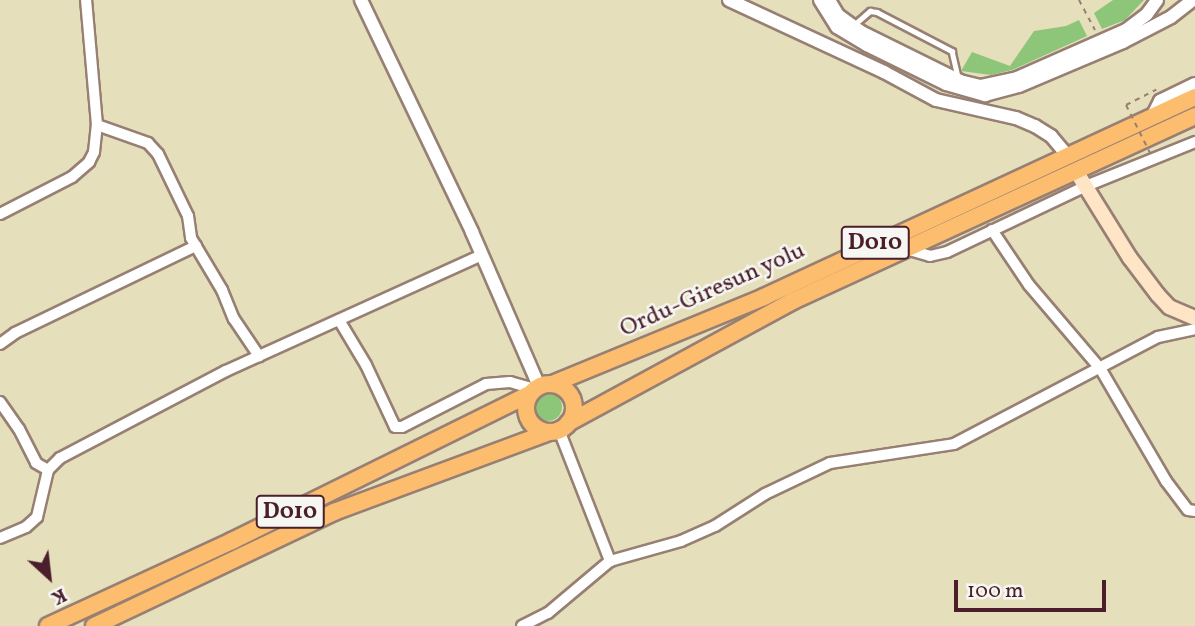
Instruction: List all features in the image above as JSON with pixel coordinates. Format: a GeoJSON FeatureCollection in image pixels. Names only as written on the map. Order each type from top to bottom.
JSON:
{"type":"FeatureCollection","features":[{"type":"Feature","properties":{"kind":"highway","name":"Ordu-Giresun yolu"},"geometry":{"type":"LineString","coordinates":[[48,626],[243,535],[539,388],[764,297],[1195,97]]}},
{"type":"Feature","properties":{"kind":"highway","name":"Ordu-Giresun yolu"},"geometry":{"type":"LineString","coordinates":[[94,626],[334,512],[559,428],[793,301],[1195,116]]}},
{"type":"Feature","properties":{"kind":"highway"},"geometry":{"type":"LineString","coordinates":[[539,388],[566,390],[573,402],[559,428],[540,430],[528,419],[526,411],[539,388]]}},
{"type":"Feature","properties":{"kind":"main road"},"geometry":{"type":"LineString","coordinates":[[1076,171],[1130,258],[1158,295],[1169,307],[1195,318]]}},
{"type":"Feature","properties":{"kind":"street"},"geometry":{"type":"LineString","coordinates":[[0,214],[72,177],[89,162],[98,139],[86,0]]}},
{"type":"Feature","properties":{"kind":"street"},"geometry":{"type":"LineString","coordinates":[[361,0],[482,255],[539,388]]}},
{"type":"Feature","properties":{"kind":"street"},"geometry":{"type":"LineString","coordinates":[[729,0],[884,72],[936,100],[1016,118],[1035,125],[1051,136],[1067,155]]}},
{"type":"Feature","properties":{"kind":"street"},"geometry":{"type":"LineString","coordinates":[[820,0],[837,27],[867,45],[946,85],[985,95],[1019,86],[1124,42],[1171,17],[1193,0]]}},
{"type":"Feature","properties":{"kind":"street"},"geometry":{"type":"LineString","coordinates":[[829,0],[838,15],[851,26],[960,81],[980,86],[1001,83],[1136,24],[1157,0]]}},
{"type":"Feature","properties":{"kind":"street"},"geometry":{"type":"LineString","coordinates":[[1153,116],[1160,101],[1195,84]]}},
{"type":"Feature","properties":{"kind":"street"},"geometry":{"type":"LineString","coordinates":[[97,125],[148,143],[158,154],[188,216],[191,238],[222,290],[234,319],[259,356]]}},
{"type":"Feature","properties":{"kind":"street"},"geometry":{"type":"LineString","coordinates":[[905,249],[930,256],[1086,186],[1195,142]]}},
{"type":"Feature","properties":{"kind":"street"},"geometry":{"type":"LineString","coordinates":[[992,230],[1029,285],[1100,368],[1166,481],[1188,510],[1195,511]]}},
{"type":"Feature","properties":{"kind":"street"},"geometry":{"type":"LineString","coordinates":[[0,344],[15,333],[196,246]]}},
{"type":"Feature","properties":{"kind":"street"},"geometry":{"type":"LineString","coordinates":[[0,538],[26,527],[37,517],[48,470],[60,458],[259,356],[482,255]]}},
{"type":"Feature","properties":{"kind":"street"},"geometry":{"type":"LineString","coordinates":[[339,320],[366,365],[395,427],[402,428],[486,384],[510,382],[539,388]]}},
{"type":"Feature","properties":{"kind":"street"},"geometry":{"type":"LineString","coordinates":[[522,626],[548,613],[610,561],[681,541],[715,526],[765,494],[830,463],[954,444],[1158,337],[1195,329]]}},
{"type":"Feature","properties":{"kind":"street"},"geometry":{"type":"LineString","coordinates":[[0,402],[19,429],[36,463],[48,470]]}},
{"type":"Feature","properties":{"kind":"street"},"geometry":{"type":"LineString","coordinates":[[559,428],[610,561]]}},
{"type":"Feature","properties":{"kind":"lane"},"geometry":{"type":"LineString","coordinates":[[851,26],[870,11],[877,12],[952,51],[960,81]]}},
{"type":"Feature","properties":{"kind":"path"},"geometry":{"type":"LineString","coordinates":[[1079,0],[1101,41]]}},
{"type":"Feature","properties":{"kind":"path"},"geometry":{"type":"LineString","coordinates":[[1145,93],[1126,105],[1150,153]]}},
{"type":"Feature","properties":{"kind":"green space"},"geometry":{"type":"Polygon","coordinates":[[[1113,0],[1144,0],[1125,20],[1102,29],[1094,13],[1113,0]]]}},
{"type":"Feature","properties":{"kind":"green space"},"geometry":{"type":"Polygon","coordinates":[[[1079,20],[1087,36],[1012,70],[991,75],[961,71],[972,52],[1010,66],[1034,31],[1066,26],[1079,20]]]}},
{"type":"Feature","properties":{"kind":"green space"},"geometry":{"type":"Polygon","coordinates":[[[548,393],[558,397],[562,407],[558,417],[548,421],[538,417],[534,407],[538,397],[548,393]]]}}]}
